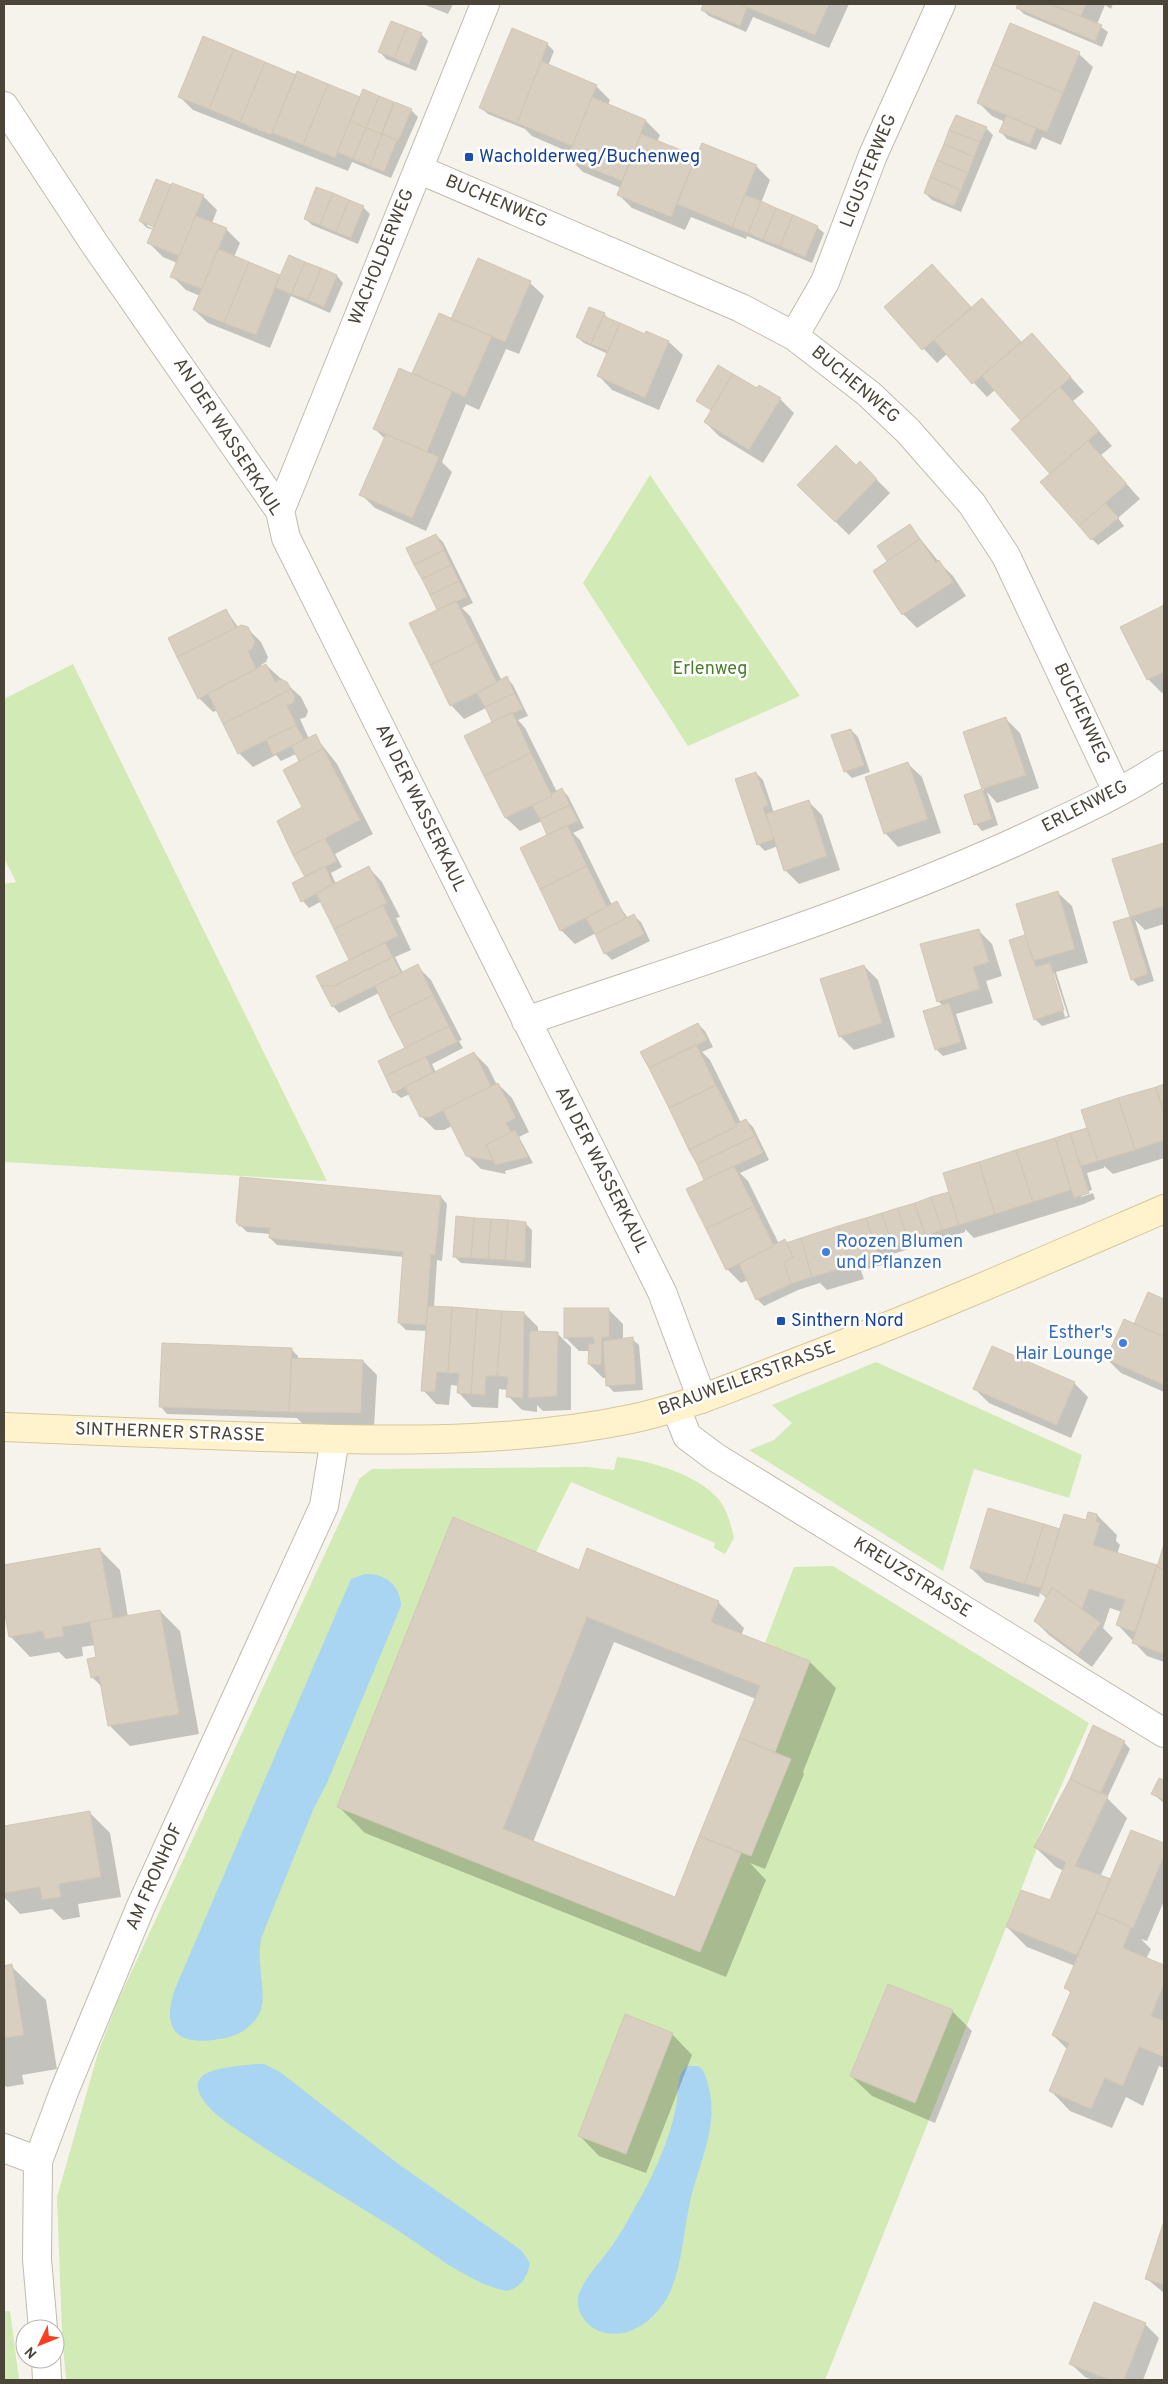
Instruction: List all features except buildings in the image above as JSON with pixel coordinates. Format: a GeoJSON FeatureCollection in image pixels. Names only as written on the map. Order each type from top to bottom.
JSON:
{"type":"FeatureCollection","features":[{"type":"Feature","properties":{"kind":"street","name":"WACHOLDERWEG"},"geometry":{"type":"LineString","coordinates":[[280,511],[485,4]]}},
{"type":"Feature","properties":{"kind":"street","name":"LIGUSTERWEG"},"geometry":{"type":"LineString","coordinates":[[794,336],[825,282],[873,155],[941,4]]}},
{"type":"Feature","properties":{"kind":"street","name":"AN DER WASSERKAUL"},"geometry":{"type":"LineString","coordinates":[[4,106],[94,243],[280,511],[286,538],[662,1292],[702,1399]]}},
{"type":"Feature","properties":{"kind":"street","name":"BUCHENWEG"},"geometry":{"type":"LineString","coordinates":[[418,169],[741,308],[794,336],[841,371],[908,431],[972,504],[1006,556],[1117,791]]}},
{"type":"Feature","properties":{"kind":"street","name":"ERLENWEG"},"geometry":{"type":"LineString","coordinates":[[526,1021],[778,935],[922,882],[1069,817],[1164,765]]}},
{"type":"Feature","properties":{"kind":"street","name":"BRAUWEILERSTRASSE"},"geometry":{"type":"LineString","coordinates":[[335,1439],[439,1439],[540,1433],[597,1425],[676,1408],[905,1320],[1164,1210]]}},
{"type":"Feature","properties":{"kind":"street","name":"KREUZSTRASSE"},"geometry":{"type":"LineString","coordinates":[[676,1408],[688,1436],[715,1458],[1164,1733]]}},
{"type":"Feature","properties":{"kind":"street","name":"SINTHERNER STRASSE"},"geometry":{"type":"LineString","coordinates":[[4,1428],[335,1439]]}},
{"type":"Feature","properties":{"kind":"street","name":"AM FRONHOF"},"geometry":{"type":"LineString","coordinates":[[42,2319],[37,2259],[38,2161],[65,2090],[141,1906],[324,1506],[335,1439]]}},
{"type":"Feature","properties":{"kind":"street"},"geometry":{"type":"LineString","coordinates":[[4,2148],[38,2161]]}},
{"type":"Feature","properties":{"kind":"green space","name":"Erlenweg"},"geometry":{"type":"Polygon","coordinates":[[[650,475],[800,696],[688,746],[583,583],[650,475]]]}},
{"type":"Feature","properties":{"kind":"green space"},"geometry":{"type":"Polygon","coordinates":[[[73,664],[327,1181],[4,1162],[4,884],[16,882],[4,858],[4,699],[73,664]]]}},
{"type":"Feature","properties":{"kind":"green space"},"geometry":{"type":"Polygon","coordinates":[[[876,1362],[1082,1455],[1069,1498],[974,1469],[943,1571],[749,1450],[774,1440],[792,1423],[772,1405],[876,1362]]]}},
{"type":"Feature","properties":{"kind":"green space"},"geometry":{"type":"Polygon","coordinates":[[[617,1457],[644,1461],[687,1476],[711,1492],[720,1501],[725,1510],[734,1538],[725,1554],[714,1548],[715,1543],[571,1482],[536,1552],[338,1807],[700,1952],[741,1853],[751,1856],[791,1759],[775,1752],[810,1662],[765,1643],[794,1567],[833,1566],[1089,1723],[1034,1847],[1037,1848],[1021,1890],[825,2380],[66,2380],[65,2319],[61,2319],[57,2197],[98,2053],[117,2003],[360,1478],[372,1469],[587,1467],[614,1470],[617,1457]]]}},
{"type":"Feature","properties":{"kind":"green space"},"geometry":{"type":"Polygon","coordinates":[[[4,2311],[10,2311],[15,2349],[15,2369],[18,2369],[19,2380],[4,2380],[4,2311]]]}},
{"type":"Feature","properties":{"kind":"water"},"geometry":{"type":"Polygon","coordinates":[[[365,1574],[379,1576],[391,1582],[398,1592],[401,1606],[327,1783],[313,1810],[262,1936],[260,1957],[263,1999],[258,2016],[244,2031],[227,2038],[200,2041],[180,2036],[174,2030],[171,2023],[171,2002],[175,1989],[351,1579],[365,1574]]]}},
{"type":"Feature","properties":{"kind":"water"},"geometry":{"type":"Polygon","coordinates":[[[264,2064],[280,2072],[397,2163],[521,2250],[530,2263],[527,2273],[519,2285],[506,2291],[492,2287],[464,2274],[222,2119],[203,2100],[198,2083],[206,2074],[223,2068],[264,2064]]]}},
{"type":"Feature","properties":{"kind":"water"},"geometry":{"type":"Polygon","coordinates":[[[688,2066],[698,2066],[704,2072],[711,2097],[712,2112],[707,2142],[690,2202],[681,2257],[675,2278],[661,2307],[645,2323],[625,2333],[613,2334],[602,2332],[592,2327],[584,2319],[579,2309],[578,2298],[587,2278],[620,2235],[653,2174],[670,2130],[676,2107],[681,2073],[688,2066]]]}},
{"type":"Feature","properties":{"kind":"place","name":"Wacholderweg/Buchenweg"},"geometry":{"type":"Point","coordinates":[469,157]}},
{"type":"Feature","properties":{"kind":"place","name":"Roozen Blumen und Pflanzen"},"geometry":{"type":"Point","coordinates":[826,1252]}},
{"type":"Feature","properties":{"kind":"place","name":"Sinthern Nord"},"geometry":{"type":"Point","coordinates":[781,1321]}},
{"type":"Feature","properties":{"kind":"place","name":"Esther's Hair Lounge"},"geometry":{"type":"Point","coordinates":[1123,1343]}}]}
